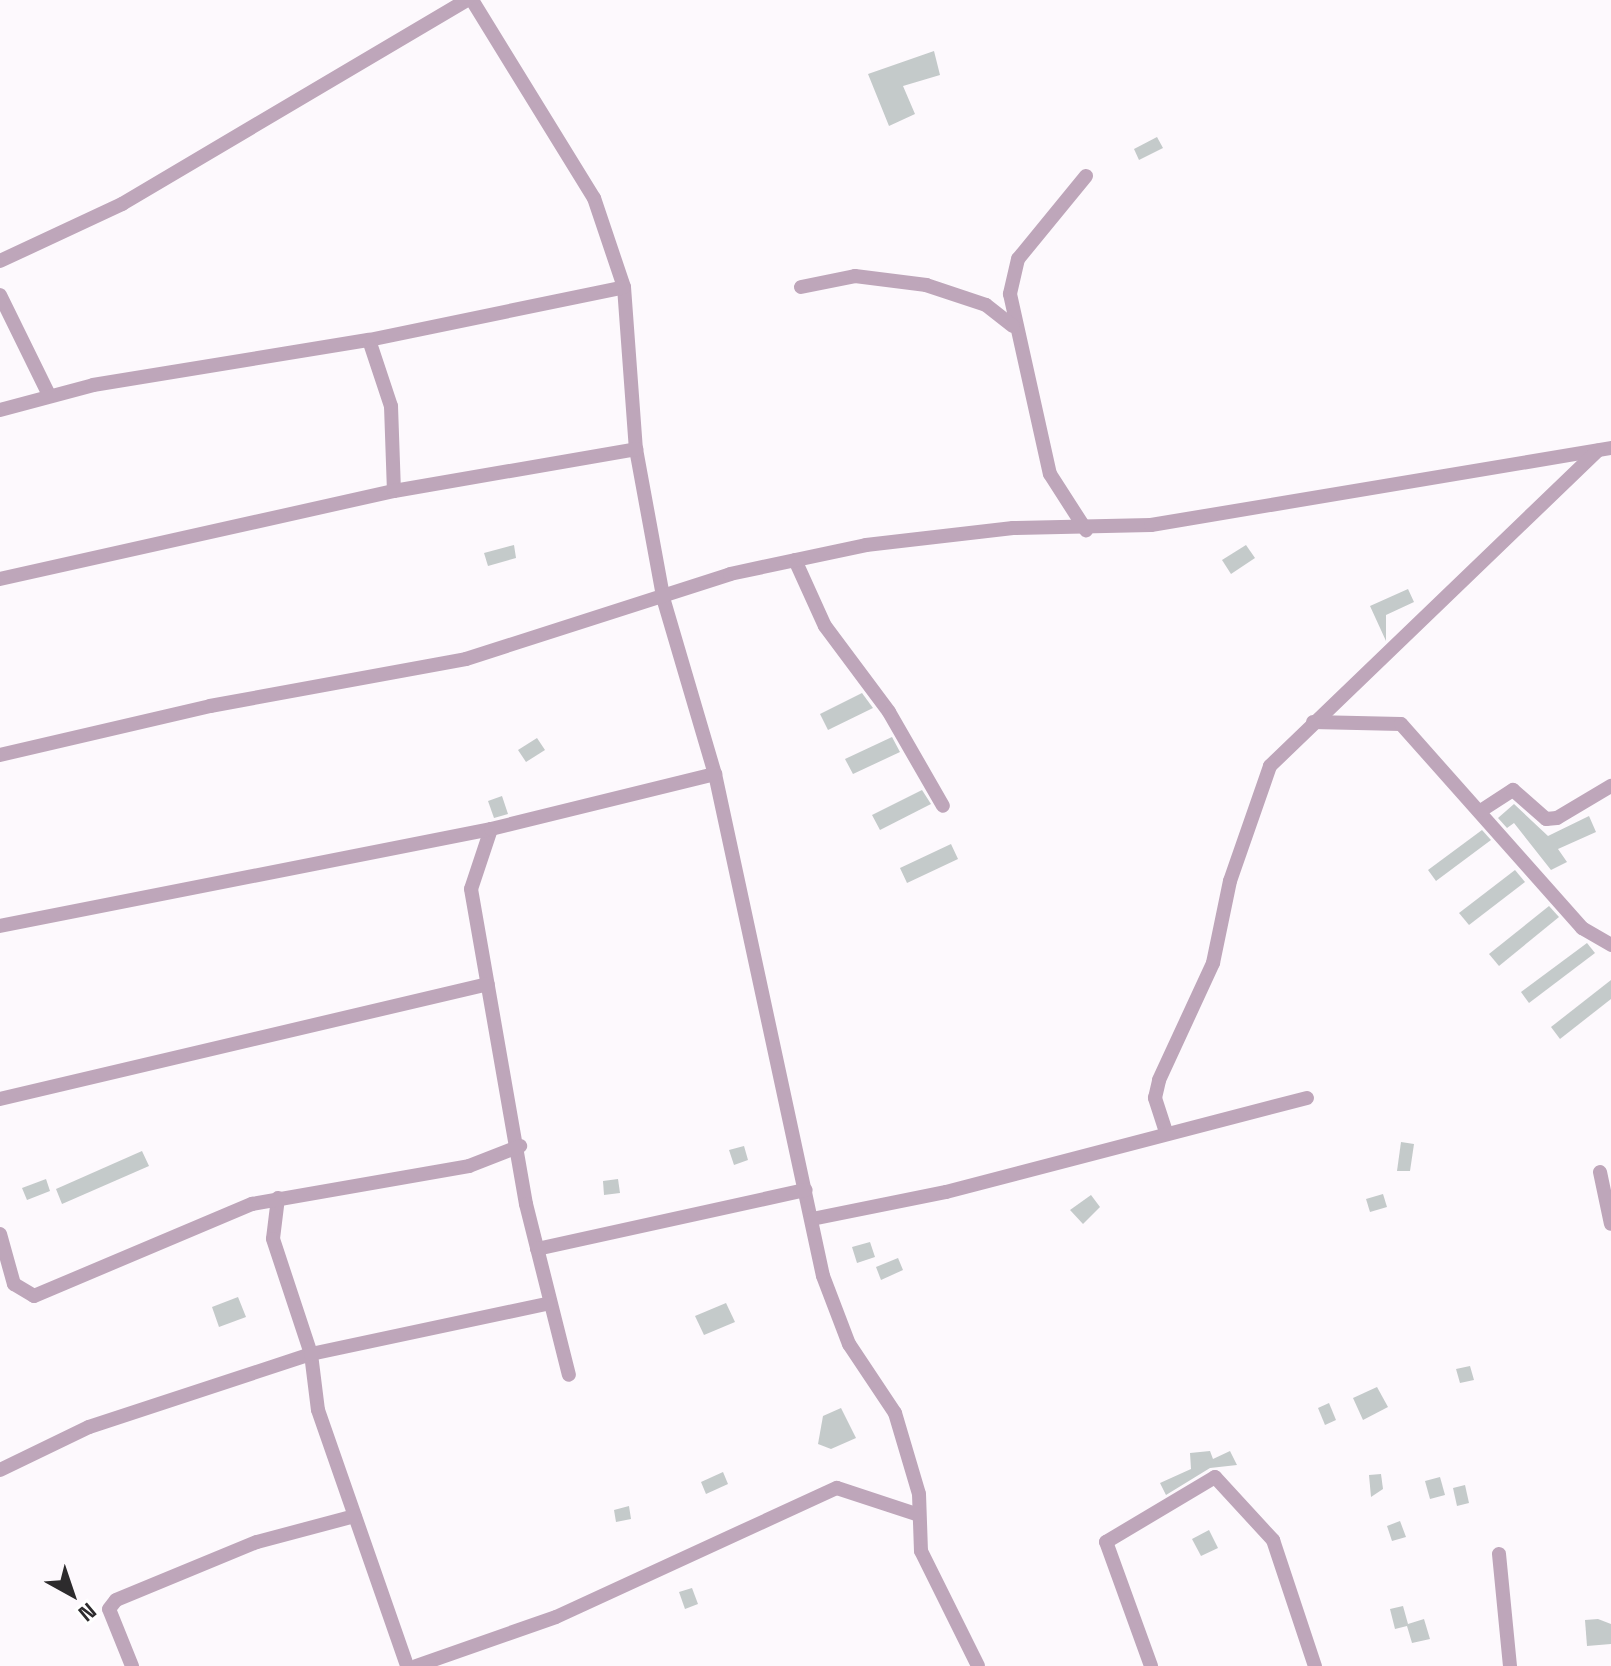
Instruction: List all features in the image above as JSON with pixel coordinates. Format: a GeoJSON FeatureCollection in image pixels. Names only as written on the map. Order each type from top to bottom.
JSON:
{"type":"FeatureCollection","features":[{"type":"Feature","properties":{"kind":"street"},"geometry":{"type":"LineString","coordinates":[[0,261],[122,204],[469,0],[594,198],[624,287],[636,449],[664,601],[715,774],[823,1276],[849,1344],[904,1438],[919,1515],[921,1551],[978,1666]]}},
{"type":"Feature","properties":{"kind":"street"},"geometry":{"type":"LineString","coordinates":[[1086,176],[1018,259],[1013,326],[1050,474],[1086,530]]}},
{"type":"Feature","properties":{"kind":"street"},"geometry":{"type":"LineString","coordinates":[[801,287],[855,276],[926,285],[986,305],[1013,326]]}},
{"type":"Feature","properties":{"kind":"street"},"geometry":{"type":"LineString","coordinates":[[0,410],[49,395],[369,340],[624,287]]}},
{"type":"Feature","properties":{"kind":"street"},"geometry":{"type":"LineString","coordinates":[[0,295],[49,395]]}},
{"type":"Feature","properties":{"kind":"street"},"geometry":{"type":"LineString","coordinates":[[369,340],[391,406],[394,491]]}},
{"type":"Feature","properties":{"kind":"street"},"geometry":{"type":"LineString","coordinates":[[0,579],[394,491],[636,449]]}},
{"type":"Feature","properties":{"kind":"street"},"geometry":{"type":"LineString","coordinates":[[0,755],[210,706],[466,659],[664,601],[730,574],[795,560],[1013,528],[1086,530],[1305,502],[1605,449]]}},
{"type":"Feature","properties":{"kind":"street"},"geometry":{"type":"LineString","coordinates":[[1166,1132],[1155,1098],[1159,1080],[1213,963],[1262,782],[1313,722],[1605,449]]}},
{"type":"Feature","properties":{"kind":"street"},"geometry":{"type":"LineString","coordinates":[[795,560],[825,626],[889,712],[943,806]]}},
{"type":"Feature","properties":{"kind":"street"},"geometry":{"type":"LineString","coordinates":[[1313,722],[1401,724],[1482,810],[1582,928],[1611,945]]}},
{"type":"Feature","properties":{"kind":"street"},"geometry":{"type":"LineString","coordinates":[[0,926],[491,829],[715,774]]}},
{"type":"Feature","properties":{"kind":"street"},"geometry":{"type":"LineString","coordinates":[[1482,810],[1513,790],[1546,819],[1557,818],[1611,786]]}},
{"type":"Feature","properties":{"kind":"street"},"geometry":{"type":"LineString","coordinates":[[491,829],[476,855],[471,889],[537,1249],[569,1375]]}},
{"type":"Feature","properties":{"kind":"street"},"geometry":{"type":"LineString","coordinates":[[0,1099],[488,984]]}},
{"type":"Feature","properties":{"kind":"street"},"geometry":{"type":"LineString","coordinates":[[812,1219],[1307,1098]]}},
{"type":"Feature","properties":{"kind":"street"},"geometry":{"type":"LineString","coordinates":[[0,1234],[14,1284],[34,1296],[278,1198],[469,1166],[520,1146]]}},
{"type":"Feature","properties":{"kind":"street"},"geometry":{"type":"LineString","coordinates":[[1600,1172],[1611,1224]]}},
{"type":"Feature","properties":{"kind":"street"},"geometry":{"type":"LineString","coordinates":[[537,1249],[806,1190]]}},
{"type":"Feature","properties":{"kind":"street"},"geometry":{"type":"LineString","coordinates":[[278,1198],[273,1239],[311,1354],[308,1376],[407,1666]]}},
{"type":"Feature","properties":{"kind":"street"},"geometry":{"type":"LineString","coordinates":[[0,1470],[89,1427],[311,1354],[550,1303]]}},
{"type":"Feature","properties":{"kind":"street"},"geometry":{"type":"LineString","coordinates":[[1151,1666],[1106,1542],[1220,1477],[1273,1540],[1315,1666]]}},
{"type":"Feature","properties":{"kind":"street"},"geometry":{"type":"LineString","coordinates":[[416,1666],[556,1617],[837,1488],[919,1515]]}},
{"type":"Feature","properties":{"kind":"street"},"geometry":{"type":"LineString","coordinates":[[132,1666],[109,1609],[116,1600],[257,1542],[355,1516]]}},
{"type":"Feature","properties":{"kind":"street"},"geometry":{"type":"LineString","coordinates":[[1499,1554],[1510,1666]]}},
{"type":"Feature","properties":{"kind":"building"},"geometry":{"type":"Polygon","coordinates":[[[934,51],[940,75],[903,86],[915,114],[889,126],[868,74],[934,51]]]}},
{"type":"Feature","properties":{"kind":"building"},"geometry":{"type":"Polygon","coordinates":[[[1157,137],[1163,148],[1139,160],[1134,149],[1157,137]]]}},
{"type":"Feature","properties":{"kind":"building"},"geometry":{"type":"Polygon","coordinates":[[[514,545],[516,558],[488,566],[484,553],[514,545]]]}},
{"type":"Feature","properties":{"kind":"building"},"geometry":{"type":"Polygon","coordinates":[[[1246,545],[1255,558],[1231,574],[1222,560],[1246,545]]]}},
{"type":"Feature","properties":{"kind":"building"},"geometry":{"type":"Polygon","coordinates":[[[1408,589],[1414,602],[1386,615],[1386,641],[1370,606],[1408,589]]]}},
{"type":"Feature","properties":{"kind":"building"},"geometry":{"type":"Polygon","coordinates":[[[862,693],[873,708],[828,730],[820,714],[862,693]]]}},
{"type":"Feature","properties":{"kind":"building"},"geometry":{"type":"Polygon","coordinates":[[[892,737],[900,752],[853,774],[845,759],[892,737]]]}},
{"type":"Feature","properties":{"kind":"building"},"geometry":{"type":"Polygon","coordinates":[[[537,738],[545,750],[526,762],[518,750],[537,738]]]}},
{"type":"Feature","properties":{"kind":"building"},"geometry":{"type":"Polygon","coordinates":[[[922,790],[931,804],[880,830],[872,815],[922,790]]]}},
{"type":"Feature","properties":{"kind":"building"},"geometry":{"type":"Polygon","coordinates":[[[502,796],[508,814],[494,818],[488,801],[502,796]]]}},
{"type":"Feature","properties":{"kind":"building"},"geometry":{"type":"Polygon","coordinates":[[[1514,804],[1548,836],[1589,816],[1596,832],[1558,849],[1567,862],[1551,870],[1514,823],[1507,828],[1498,818],[1514,804]]]}},
{"type":"Feature","properties":{"kind":"building"},"geometry":{"type":"Polygon","coordinates":[[[1482,830],[1491,840],[1436,881],[1428,870],[1482,830]]]}},
{"type":"Feature","properties":{"kind":"building"},"geometry":{"type":"Polygon","coordinates":[[[951,844],[958,859],[907,883],[900,868],[951,844]]]}},
{"type":"Feature","properties":{"kind":"building"},"geometry":{"type":"Polygon","coordinates":[[[1515,870],[1525,882],[1469,925],[1459,913],[1515,870]]]}},
{"type":"Feature","properties":{"kind":"building"},"geometry":{"type":"Polygon","coordinates":[[[1549,906],[1559,917],[1499,966],[1489,954],[1549,906]]]}},
{"type":"Feature","properties":{"kind":"building"},"geometry":{"type":"Polygon","coordinates":[[[1587,943],[1595,953],[1529,1003],[1521,992],[1587,943]]]}},
{"type":"Feature","properties":{"kind":"building"},"geometry":{"type":"Polygon","coordinates":[[[1611,980],[1611,999],[1560,1039],[1551,1027],[1611,980]]]}},
{"type":"Feature","properties":{"kind":"building"},"geometry":{"type":"Polygon","coordinates":[[[1401,1142],[1414,1144],[1410,1171],[1397,1171],[1401,1142]]]}},
{"type":"Feature","properties":{"kind":"building"},"geometry":{"type":"Polygon","coordinates":[[[744,1146],[748,1160],[734,1165],[729,1150],[744,1146]]]}},
{"type":"Feature","properties":{"kind":"building"},"geometry":{"type":"Polygon","coordinates":[[[142,1151],[149,1166],[62,1204],[56,1189],[142,1151]]]}},
{"type":"Feature","properties":{"kind":"building"},"geometry":{"type":"Polygon","coordinates":[[[46,1179],[50,1191],[27,1200],[22,1188],[46,1179]]]}},
{"type":"Feature","properties":{"kind":"building"},"geometry":{"type":"Polygon","coordinates":[[[618,1179],[620,1193],[604,1195],[603,1181],[618,1179]]]}},
{"type":"Feature","properties":{"kind":"building"},"geometry":{"type":"Polygon","coordinates":[[[1383,1194],[1387,1207],[1370,1212],[1366,1199],[1383,1194]]]}},
{"type":"Feature","properties":{"kind":"building"},"geometry":{"type":"Polygon","coordinates":[[[1091,1195],[1100,1207],[1083,1224],[1070,1210],[1091,1195]]]}},
{"type":"Feature","properties":{"kind":"building"},"geometry":{"type":"Polygon","coordinates":[[[870,1242],[875,1257],[857,1263],[852,1247],[870,1242]]]}},
{"type":"Feature","properties":{"kind":"building"},"geometry":{"type":"Polygon","coordinates":[[[898,1258],[903,1270],[881,1280],[876,1267],[898,1258]]]}},
{"type":"Feature","properties":{"kind":"building"},"geometry":{"type":"Polygon","coordinates":[[[238,1297],[246,1317],[219,1327],[212,1307],[238,1297]]]}},
{"type":"Feature","properties":{"kind":"building"},"geometry":{"type":"Polygon","coordinates":[[[726,1303],[735,1322],[704,1335],[695,1316],[726,1303]]]}},
{"type":"Feature","properties":{"kind":"building"},"geometry":{"type":"Polygon","coordinates":[[[1470,1366],[1474,1380],[1460,1383],[1456,1369],[1470,1366]]]}},
{"type":"Feature","properties":{"kind":"building"},"geometry":{"type":"Polygon","coordinates":[[[1377,1387],[1388,1407],[1363,1420],[1353,1398],[1377,1387]]]}},
{"type":"Feature","properties":{"kind":"building"},"geometry":{"type":"Polygon","coordinates":[[[1329,1403],[1336,1420],[1325,1425],[1318,1408],[1329,1403]]]}},
{"type":"Feature","properties":{"kind":"building"},"geometry":{"type":"Polygon","coordinates":[[[841,1408],[856,1438],[831,1449],[818,1444],[823,1416],[841,1408]]]}},
{"type":"Feature","properties":{"kind":"building"},"geometry":{"type":"Polygon","coordinates":[[[1210,1451],[1213,1459],[1230,1451],[1237,1465],[1210,1468],[1166,1495],[1160,1483],[1191,1469],[1190,1453],[1210,1451]]]}},
{"type":"Feature","properties":{"kind":"building"},"geometry":{"type":"Polygon","coordinates":[[[723,1472],[728,1484],[706,1494],[701,1482],[723,1472]]]}},
{"type":"Feature","properties":{"kind":"building"},"geometry":{"type":"Polygon","coordinates":[[[1381,1474],[1383,1489],[1371,1497],[1369,1475],[1381,1474]]]}},
{"type":"Feature","properties":{"kind":"building"},"geometry":{"type":"Polygon","coordinates":[[[1440,1477],[1445,1495],[1430,1499],[1425,1481],[1440,1477]]]}},
{"type":"Feature","properties":{"kind":"building"},"geometry":{"type":"Polygon","coordinates":[[[1465,1485],[1469,1503],[1457,1506],[1453,1488],[1465,1485]]]}},
{"type":"Feature","properties":{"kind":"building"},"geometry":{"type":"Polygon","coordinates":[[[629,1506],[631,1519],[616,1522],[614,1510],[629,1506]]]}},
{"type":"Feature","properties":{"kind":"building"},"geometry":{"type":"Polygon","coordinates":[[[1400,1521],[1406,1537],[1392,1541],[1387,1526],[1400,1521]]]}},
{"type":"Feature","properties":{"kind":"building"},"geometry":{"type":"Polygon","coordinates":[[[1209,1530],[1218,1548],[1201,1556],[1192,1539],[1209,1530]]]}},
{"type":"Feature","properties":{"kind":"building"},"geometry":{"type":"Polygon","coordinates":[[[692,1588],[698,1604],[685,1609],[679,1592],[692,1588]]]}},
{"type":"Feature","properties":{"kind":"building"},"geometry":{"type":"Polygon","coordinates":[[[1403,1606],[1408,1624],[1424,1619],[1430,1639],[1412,1643],[1407,1626],[1395,1629],[1390,1609],[1403,1606]]]}},
{"type":"Feature","properties":{"kind":"building"},"geometry":{"type":"Polygon","coordinates":[[[1598,1619],[1611,1624],[1611,1644],[1587,1646],[1585,1620],[1598,1619]]]}}]}
